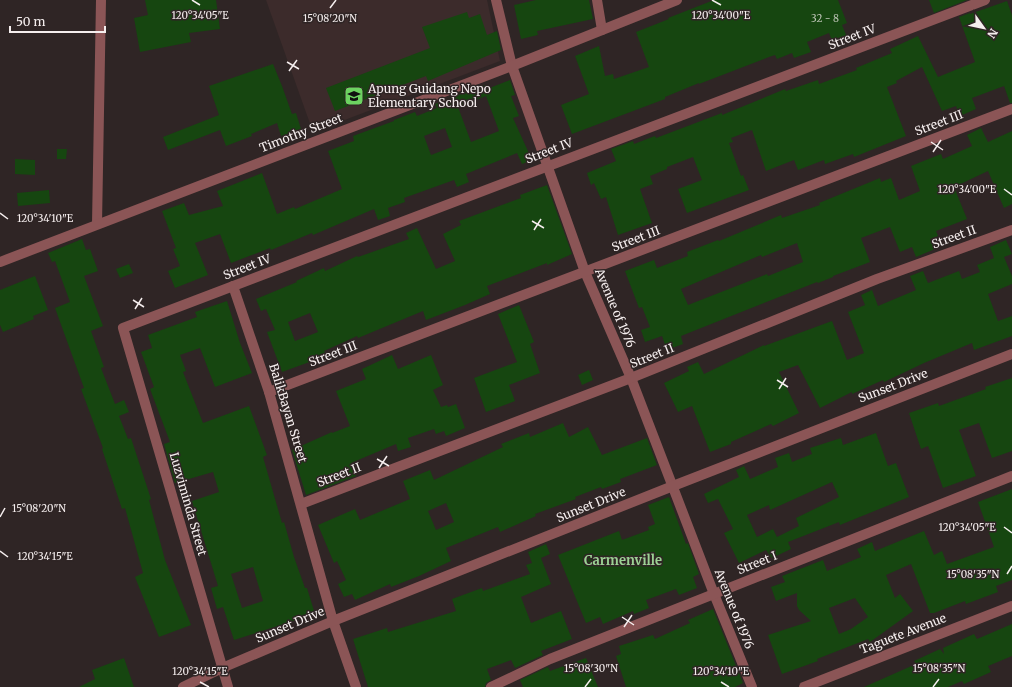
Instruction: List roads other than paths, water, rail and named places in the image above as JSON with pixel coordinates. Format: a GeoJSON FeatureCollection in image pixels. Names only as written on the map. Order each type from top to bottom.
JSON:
{"type":"FeatureCollection","features":[{"type":"Feature","properties":{"kind":"street"},"geometry":{"type":"LineString","coordinates":[[97,224],[101,0]]}},
{"type":"Feature","properties":{"kind":"street","name":"Avenue of 1976"},"geometry":{"type":"LineString","coordinates":[[496,0],[512,66],[585,272],[631,378],[714,594],[752,687]]}},
{"type":"Feature","properties":{"kind":"street"},"geometry":{"type":"LineString","coordinates":[[597,0],[602,30]]}},
{"type":"Feature","properties":{"kind":"street","name":"Timothy Street"},"geometry":{"type":"LineString","coordinates":[[0,262],[512,66],[677,0]]}},
{"type":"Feature","properties":{"kind":"street","name":"Street IV"},"geometry":{"type":"LineString","coordinates":[[123,328],[985,0]]}},
{"type":"Feature","properties":{"kind":"street","name":"Street III"},"geometry":{"type":"LineString","coordinates":[[269,392],[1012,109]]}},
{"type":"Feature","properties":{"kind":"street","name":"Street II"},"geometry":{"type":"LineString","coordinates":[[301,504],[631,378],[877,279],[1012,230]]}},
{"type":"Feature","properties":{"kind":"street","name":"BalikBayan Street"},"geometry":{"type":"LineString","coordinates":[[233,286],[269,392],[333,621],[356,687]]}},
{"type":"Feature","properties":{"kind":"street","name":"Luzviminda Street"},"geometry":{"type":"LineString","coordinates":[[123,328],[228,687]]}},
{"type":"Feature","properties":{"kind":"street","name":"Sunset Drive"},"geometry":{"type":"LineString","coordinates":[[183,687],[222,668],[333,621],[673,486],[1012,354]]}},
{"type":"Feature","properties":{"kind":"street","name":"Street I"},"geometry":{"type":"LineString","coordinates":[[491,687],[550,659],[1012,476]]}},
{"type":"Feature","properties":{"kind":"street","name":"Taguete Avenue"},"geometry":{"type":"LineString","coordinates":[[804,687],[1012,606]]}},
{"type":"Feature","properties":{"kind":"place","name":"Apung Guidang Nepo Elementary School"},"geometry":{"type":"Point","coordinates":[354,96]}},
{"type":"Feature","properties":{"kind":"district","name":"Carmenville"},"geometry":{"type":"Point","coordinates":[623,560]}}]}
